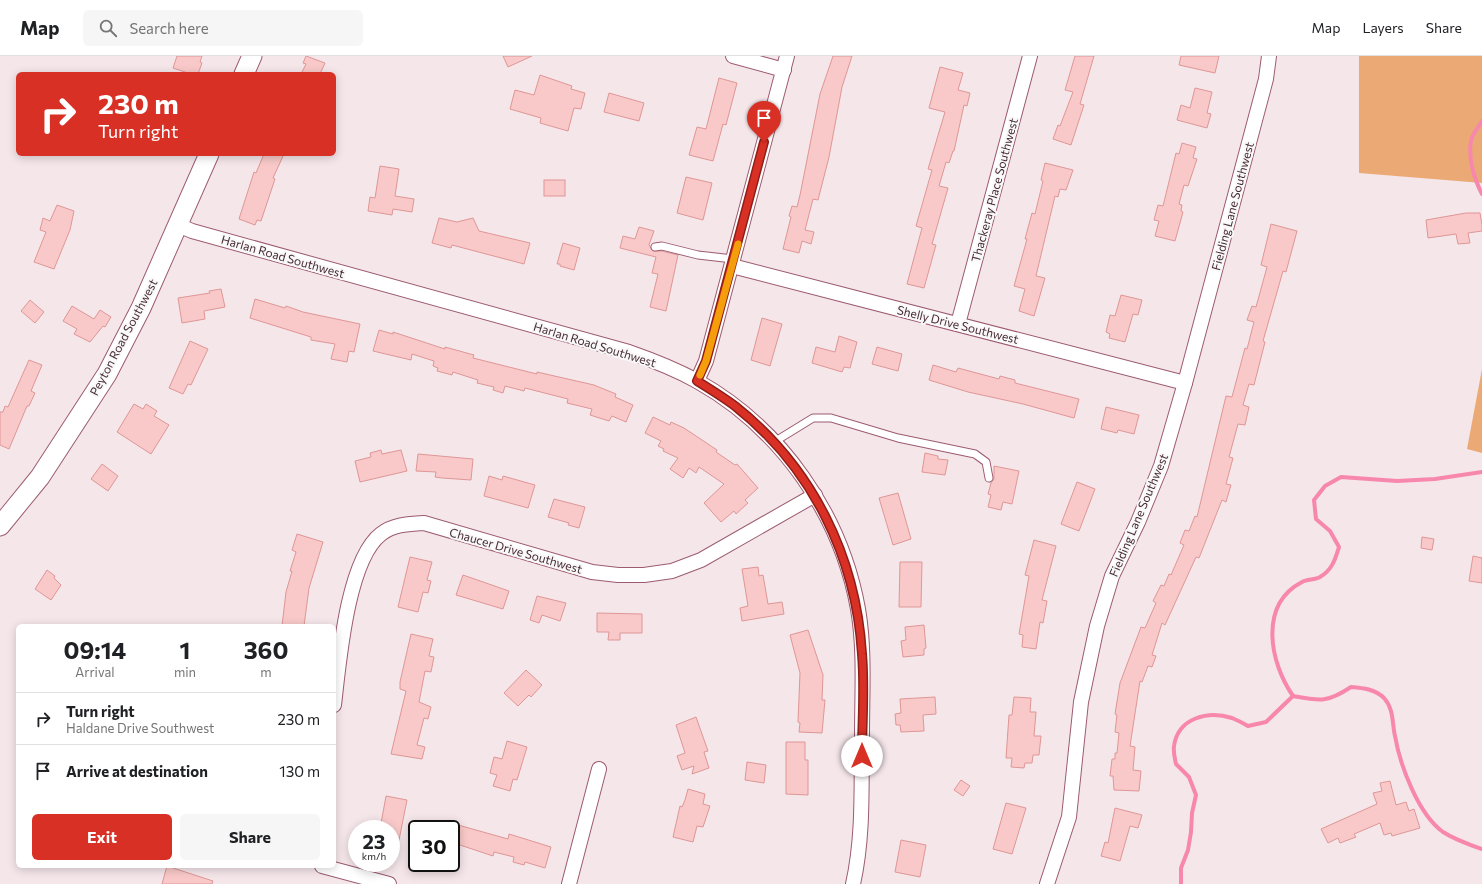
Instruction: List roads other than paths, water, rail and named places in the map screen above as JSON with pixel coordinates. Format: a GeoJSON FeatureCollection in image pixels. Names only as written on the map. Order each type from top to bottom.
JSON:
{"type":"FeatureCollection","features":[{"type":"Feature","properties":{"kind":"street"},"geometry":{"type":"LineString","coordinates":[[245,72],[252,56]]}},
{"type":"Feature","properties":{"kind":"street"},"geometry":{"type":"LineString","coordinates":[[733,56],[784,70]]}},
{"type":"Feature","properties":{"kind":"street"},"geometry":{"type":"LineString","coordinates":[[697,381],[706,361],[787,56]]}},
{"type":"Feature","properties":{"kind":"street","name":"Thackeray Place Southwest"},"geometry":{"type":"LineString","coordinates":[[958,324],[1030,56]]}},
{"type":"Feature","properties":{"kind":"street","name":"Fielding Lane Southwest"},"geometry":{"type":"LineString","coordinates":[[1047,884],[1069,817],[1081,702],[1097,626],[1112,576],[1138,522],[1161,466],[1185,383],[1266,80],[1269,56]]}},
{"type":"Feature","properties":{"kind":"street","name":"Peyton Road Southwest"},"geometry":{"type":"LineString","coordinates":[[0,526],[40,477],[106,374],[141,308],[208,156]]}},
{"type":"Feature","properties":{"kind":"street","name":"Harlan Road Southwest"},"geometry":{"type":"LineString","coordinates":[[178,225],[200,233],[629,352],[666,366],[697,381],[734,406],[774,442],[791,461],[815,495],[835,534],[849,571],[858,610],[862,647],[861,828],[853,884]]}},
{"type":"Feature","properties":{"kind":"street","name":"Shelly Drive Southwest"},"geometry":{"type":"LineString","coordinates":[[733,262],[958,324],[1185,383]]}},
{"type":"Feature","properties":{"kind":"street","name":"Chaucer Drive Southwest"},"geometry":{"type":"LineString","coordinates":[[336,689],[343,633],[363,555],[371,543],[382,533],[402,524],[424,524],[592,572],[618,575],[644,575],[672,571],[701,560],[815,495]]}},
{"type":"Feature","properties":{"kind":"street"},"geometry":{"type":"LineString","coordinates":[[568,884],[599,769]]}},
{"type":"Feature","properties":{"kind":"street"},"geometry":{"type":"LineString","coordinates":[[329,868],[389,884]]}},
{"type":"Feature","properties":{"kind":"lane"},"geometry":{"type":"LineString","coordinates":[[655,246],[662,246],[733,262]]}},
{"type":"Feature","properties":{"kind":"lane"},"geometry":{"type":"LineString","coordinates":[[774,442],[813,418],[831,418],[898,438],[975,454],[986,462],[989,478]]}},
{"type":"Feature","properties":{"kind":"waterway"},"geometry":{"type":"LineString","coordinates":[[1482,121],[1473,136],[1470,148],[1472,168],[1476,182],[1482,194]]}},
{"type":"Feature","properties":{"kind":"waterway"},"geometry":{"type":"LineString","coordinates":[[1482,472],[1435,479],[1397,481],[1341,477],[1325,486],[1314,500],[1316,519],[1330,531],[1339,547],[1336,556],[1330,568],[1324,574],[1318,578],[1306,580],[1288,592],[1279,605],[1274,619],[1272,635],[1274,651],[1279,668],[1285,683],[1293,696],[1317,700],[1336,696],[1351,687],[1373,691],[1384,698],[1390,707],[1397,748],[1401,761],[1418,801],[1434,824],[1443,832],[1467,844],[1482,849]]}},
{"type":"Feature","properties":{"kind":"waterway"},"geometry":{"type":"LineString","coordinates":[[1181,884],[1181,868],[1188,850],[1192,813],[1196,795],[1189,777],[1176,764],[1174,746],[1181,729],[1196,718],[1213,715],[1232,718],[1248,726],[1266,722],[1293,696]]}}]}
